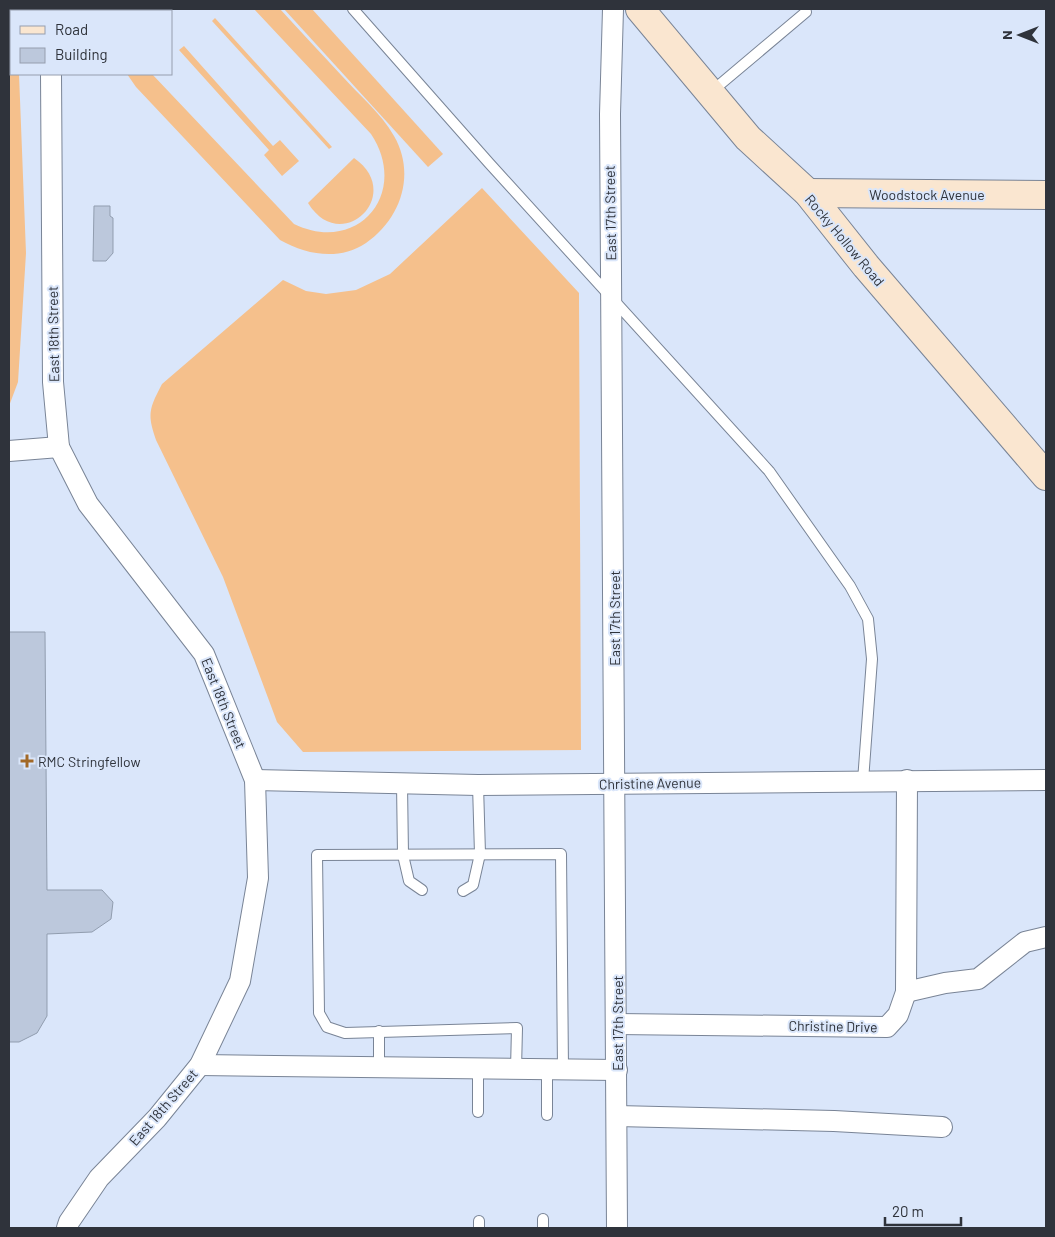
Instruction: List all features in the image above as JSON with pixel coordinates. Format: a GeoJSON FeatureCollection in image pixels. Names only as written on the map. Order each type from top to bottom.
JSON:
{"type":"FeatureCollection","features":[{"type":"Feature","properties":{"kind":"street","name":"East 17th Street"},"geometry":{"type":"LineString","coordinates":[[613,9],[610,114],[617,1228]]}},
{"type":"Feature","properties":{"kind":"street","name":"Rocky Hollow Road"},"geometry":{"type":"LineString","coordinates":[[640,9],[748,138],[808,194],[866,266],[1042,468]]}},
{"type":"Feature","properties":{"kind":"street","name":"East 18th Street"},"geometry":{"type":"LineString","coordinates":[[51,75],[53,382],[59,447],[88,504],[204,654],[255,780],[258,878],[240,980],[200,1065],[157,1118],[98,1178],[69,1222],[68,1228]]}},
{"type":"Feature","properties":{"kind":"street","name":"Woodstock Avenue"},"geometry":{"type":"LineString","coordinates":[[808,194],[1046,195]]}},
{"type":"Feature","properties":{"kind":"street"},"geometry":{"type":"LineString","coordinates":[[9,451],[59,447]]}},
{"type":"Feature","properties":{"kind":"street","name":"Christine Avenue"},"geometry":{"type":"LineString","coordinates":[[255,780],[478,785],[1046,780]]}},
{"type":"Feature","properties":{"kind":"street","name":"Christine Drive"},"geometry":{"type":"LineString","coordinates":[[617,1024],[887,1026],[898,1015],[906,992],[907,780]]}},
{"type":"Feature","properties":{"kind":"street"},"geometry":{"type":"LineString","coordinates":[[906,992],[946,983],[978,980],[1026,942],[1046,937]]}},
{"type":"Feature","properties":{"kind":"street"},"geometry":{"type":"LineString","coordinates":[[200,1065],[617,1070]]}},
{"type":"Feature","properties":{"kind":"street"},"geometry":{"type":"LineString","coordinates":[[617,1116],[834,1121],[942,1127]]}},
{"type":"Feature","properties":{"kind":"lane"},"geometry":{"type":"LineString","coordinates":[[353,9],[489,163],[769,471],[850,586],[868,619],[872,659],[863,781]]}},
{"type":"Feature","properties":{"kind":"lane"},"geometry":{"type":"LineString","coordinates":[[710,92],[806,12]]}},
{"type":"Feature","properties":{"kind":"lane"},"geometry":{"type":"LineString","coordinates":[[402,784],[403,855],[410,882],[422,890]]}},
{"type":"Feature","properties":{"kind":"lane"},"geometry":{"type":"LineString","coordinates":[[463,891],[473,885],[480,854],[478,785]]}},
{"type":"Feature","properties":{"kind":"lane"},"geometry":{"type":"LineString","coordinates":[[516,1069],[516,1028],[345,1032],[327,1026],[319,1013],[317,855],[560,854],[555,1069],[547,1115]]}},
{"type":"Feature","properties":{"kind":"lane"},"geometry":{"type":"LineString","coordinates":[[379,1032],[380,1067]]}},
{"type":"Feature","properties":{"kind":"lane"},"geometry":{"type":"LineString","coordinates":[[478,1068],[478,1112]]}},
{"type":"Feature","properties":{"kind":"shaded area"},"geometry":{"type":"Polygon","coordinates":[[[9,9],[13,9],[10,10],[10,75],[19,75],[26,253],[18,382],[9,406],[9,9]]]}},
{"type":"Feature","properties":{"kind":"shaded area"},"geometry":{"type":"Polygon","coordinates":[[[254,9],[280,9],[376,112],[389,128],[401,151],[404,165],[404,180],[396,209],[388,222],[378,233],[356,249],[334,254],[312,252],[280,240],[136,87],[128,75],[153,75],[294,224],[317,231],[339,231],[357,225],[371,213],[381,197],[384,177],[382,156],[371,134],[254,9]]]}},
{"type":"Feature","properties":{"kind":"shaded area"},"geometry":{"type":"Polygon","coordinates":[[[284,9],[312,9],[443,154],[428,167],[284,9]]]}},
{"type":"Feature","properties":{"kind":"shaded area"},"geometry":{"type":"Polygon","coordinates":[[[215,18],[332,147],[329,149],[212,21],[215,18]]]}},
{"type":"Feature","properties":{"kind":"shaded area"},"geometry":{"type":"Polygon","coordinates":[[[184,46],[273,146],[280,140],[299,161],[282,176],[264,155],[269,150],[179,50],[184,46]]]}},
{"type":"Feature","properties":{"kind":"shaded area"},"geometry":{"type":"Polygon","coordinates":[[[354,158],[368,172],[373,188],[371,202],[363,214],[351,222],[336,224],[322,218],[308,203],[354,158]]]}},
{"type":"Feature","properties":{"kind":"shaded area"},"geometry":{"type":"Polygon","coordinates":[[[482,188],[579,293],[581,750],[303,752],[277,722],[223,577],[156,440],[151,424],[152,406],[162,384],[283,280],[306,291],[326,294],[356,290],[390,274],[482,188]]]}},
{"type":"Feature","properties":{"kind":"building"},"geometry":{"type":"Polygon","coordinates":[[[94,206],[110,206],[110,216],[113,218],[113,253],[106,261],[93,261],[94,206]]]}},
{"type":"Feature","properties":{"kind":"building","name":"RMC Stringfellow"},"geometry":{"type":"Polygon","coordinates":[[[9,632],[45,632],[47,890],[102,890],[113,902],[111,919],[92,932],[47,934],[47,1016],[37,1033],[19,1042],[9,1042],[9,632]]]}},
{"type":"Feature","properties":{"kind":"place","name":"RMC Stringfellow"},"geometry":{"type":"Point","coordinates":[27,761]}}]}
